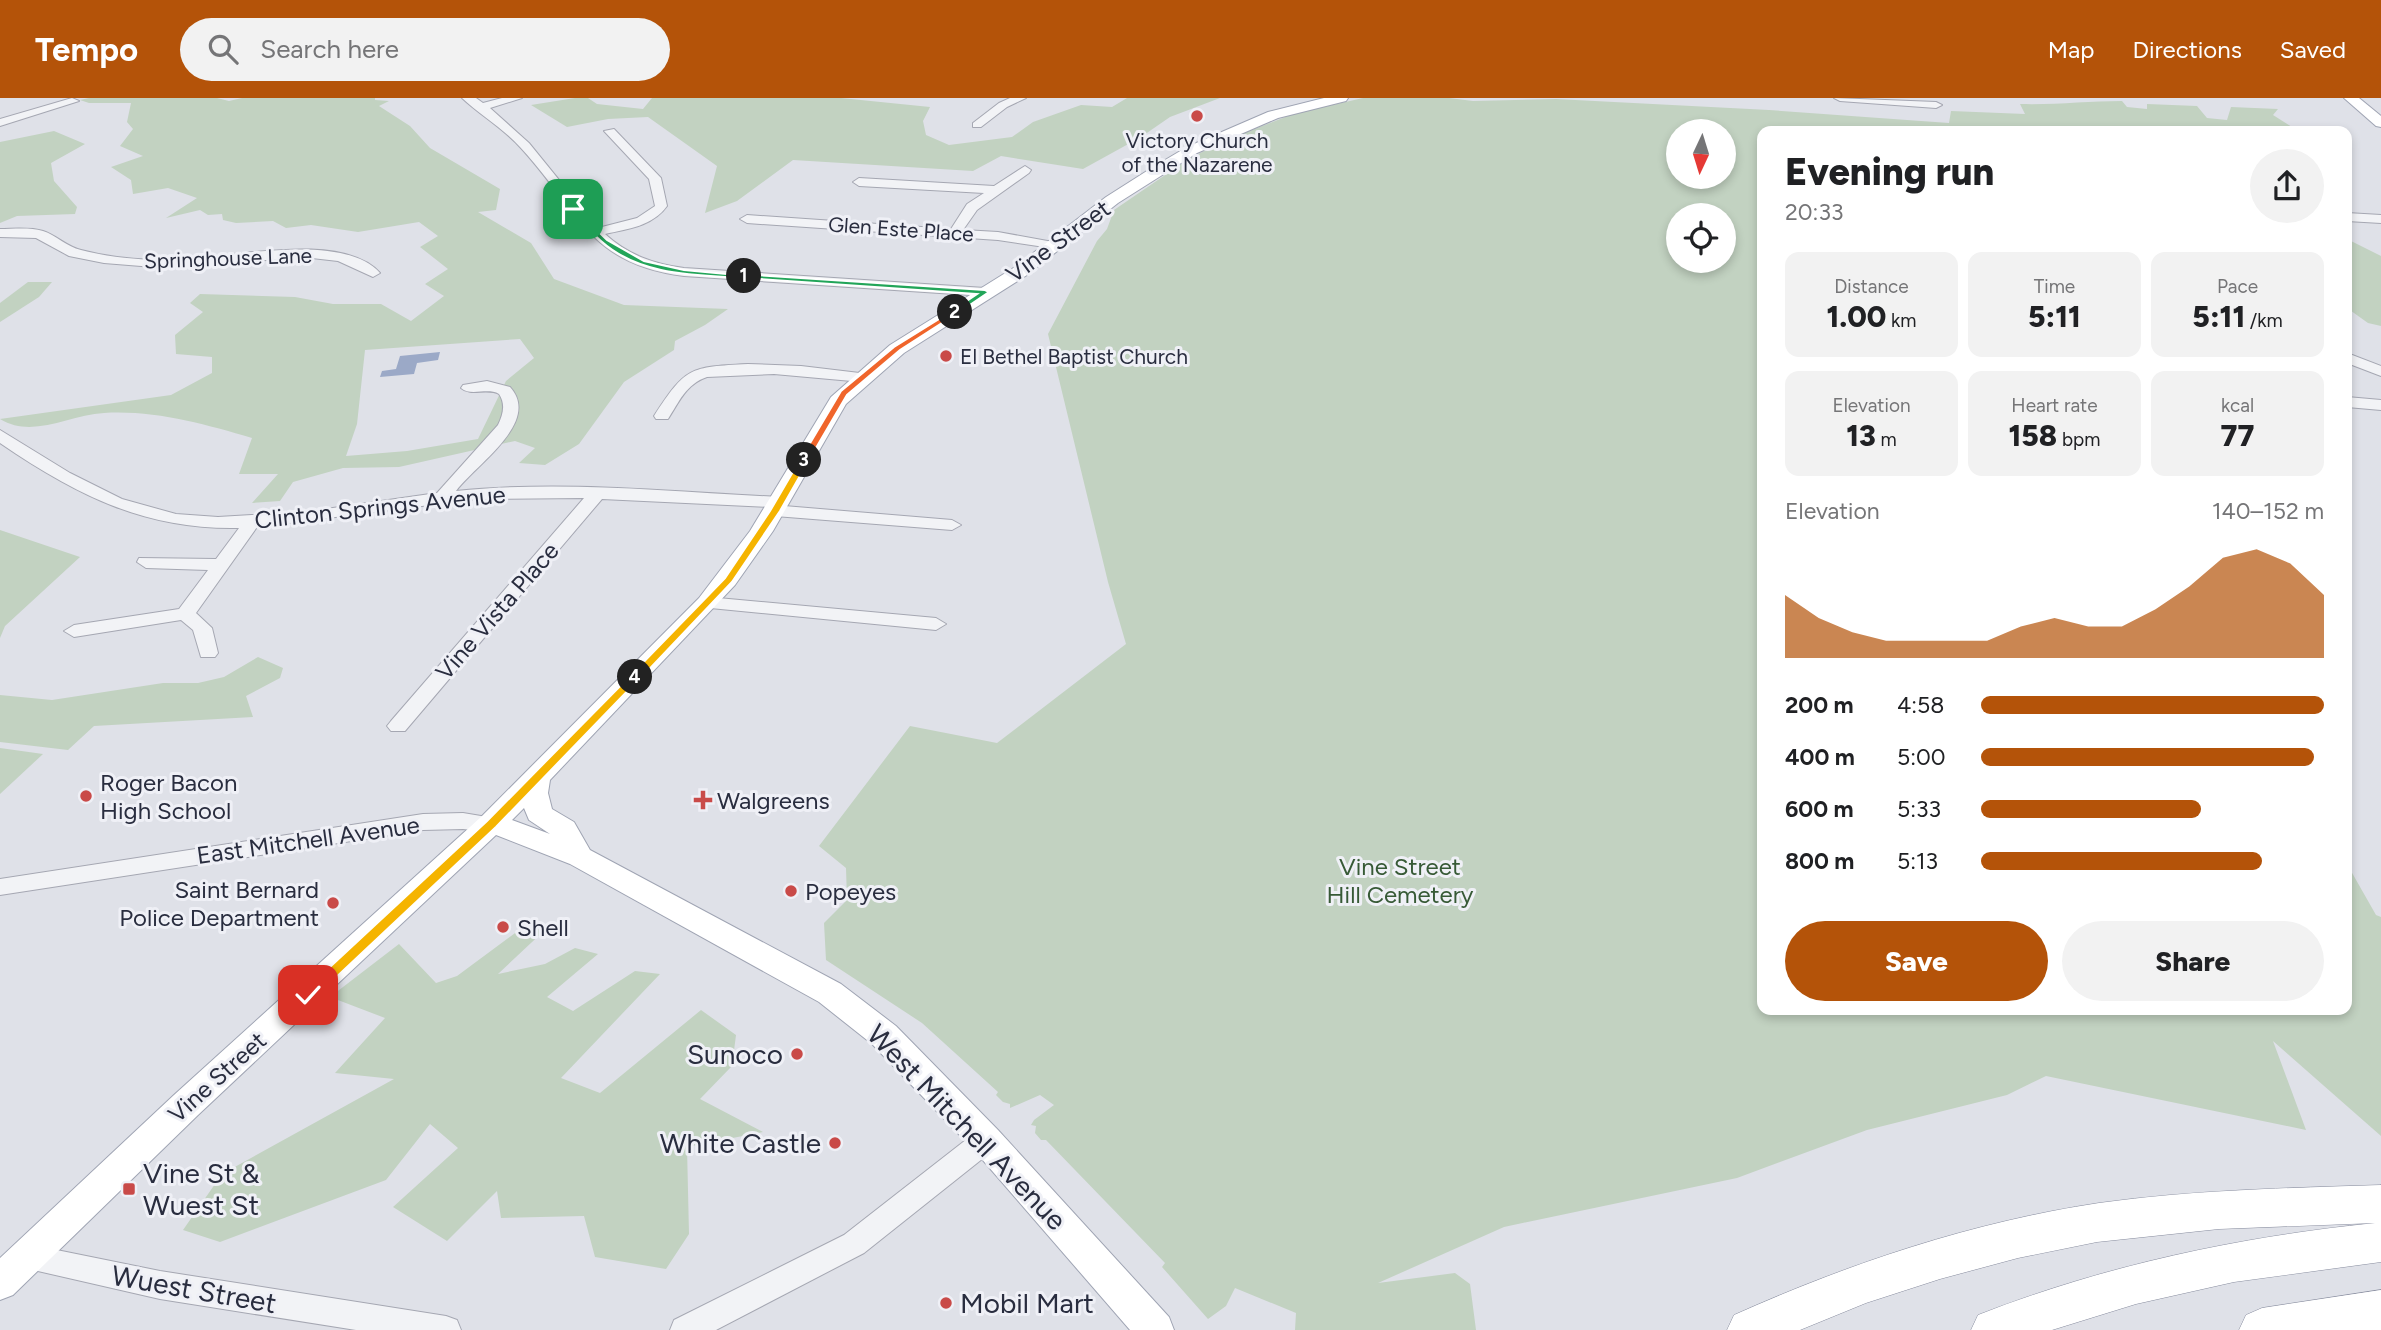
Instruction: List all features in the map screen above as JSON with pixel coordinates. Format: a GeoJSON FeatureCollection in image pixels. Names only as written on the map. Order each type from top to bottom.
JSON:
{"type":"FeatureCollection","features":[{"type":"Feature","properties":{"kind":"highway"},"geometry":{"type":"LineString","coordinates":[[1750,1330],[1868,1280],[1956,1253],[2060,1229],[2193,1213],[2381,1204]]}},
{"type":"Feature","properties":{"kind":"highway"},"geometry":{"type":"LineString","coordinates":[[1994,1330],[2101,1296],[2189,1273],[2256,1258],[2381,1241]]}},
{"type":"Feature","properties":{"kind":"highway"},"geometry":{"type":"LineString","coordinates":[[2262,1330],[2381,1311]]}},
{"type":"Feature","properties":{"kind":"main road","name":"Vine Street"},"geometry":{"type":"LineString","coordinates":[[0,1283],[176,1115],[491,824],[707,603],[728,580],[777,507],[838,401],[863,377],[897,349],[1021,271],[1112,200],[1192,150],[1282,111],[1341,98]]}},
{"type":"Feature","properties":{"kind":"main road"},"geometry":{"type":"LineString","coordinates":[[2351,98],[2381,123]]}},
{"type":"Feature","properties":{"kind":"main road"},"geometry":{"type":"LineString","coordinates":[[537,777],[534,793],[539,813],[564,830],[580,857]]}},
{"type":"Feature","properties":{"kind":"main road","name":"West Mitchell Avenue"},"geometry":{"type":"LineString","coordinates":[[491,824],[580,857],[830,993],[884,1035],[986,1140],[1155,1330]]}},
{"type":"Feature","properties":{"kind":"street"},"geometry":{"type":"LineString","coordinates":[[468,98],[483,106],[538,160],[573,209],[605,241],[629,258],[667,270],[985,292]]}},
{"type":"Feature","properties":{"kind":"street"},"geometry":{"type":"LineString","coordinates":[[483,106],[516,98]]}},
{"type":"Feature","properties":{"kind":"street"},"geometry":{"type":"LineString","coordinates":[[988,98],[1003,105]]}},
{"type":"Feature","properties":{"kind":"street"},"geometry":{"type":"LineString","coordinates":[[977,125],[1003,105],[1020,98]]}},
{"type":"Feature","properties":{"kind":"street"},"geometry":{"type":"LineString","coordinates":[[1840,98],[1934,102]]}},
{"type":"Feature","properties":{"kind":"street"},"geometry":{"type":"LineString","coordinates":[[0,123],[70,100]]}},
{"type":"Feature","properties":{"kind":"street"},"geometry":{"type":"LineString","coordinates":[[597,232],[644,219],[658,211],[661,206],[655,178],[610,131]]}},
{"type":"Feature","properties":{"kind":"street"},"geometry":{"type":"LineString","coordinates":[[954,232],[972,207],[1025,170]]}},
{"type":"Feature","properties":{"kind":"street"},"geometry":{"type":"LineString","coordinates":[[859,182],[995,190]]}},
{"type":"Feature","properties":{"kind":"street"},"geometry":{"type":"LineString","coordinates":[[2352,217],[2381,219]]}},
{"type":"Feature","properties":{"kind":"street","name":"Glen Este Place"},"geometry":{"type":"LineString","coordinates":[[747,219],[954,232],[999,236],[1053,246]]}},
{"type":"Feature","properties":{"kind":"street","name":"Springhouse Lane"},"geometry":{"type":"LineString","coordinates":[[0,233],[39,234],[74,253],[104,259],[166,264],[303,254],[341,257],[356,262],[373,273]]}},
{"type":"Feature","properties":{"kind":"street"},"geometry":{"type":"LineString","coordinates":[[2352,360],[2381,371]]}},
{"type":"Feature","properties":{"kind":"street"},"geometry":{"type":"LineString","coordinates":[[662,416],[688,380],[709,370],[836,373],[863,377]]}},
{"type":"Feature","properties":{"kind":"street"},"geometry":{"type":"LineString","coordinates":[[443,497],[459,474],[504,431],[512,415],[510,395],[507,391],[499,387],[469,388]]}},
{"type":"Feature","properties":{"kind":"street"},"geometry":{"type":"LineString","coordinates":[[2352,402],[2381,405]]}},
{"type":"Feature","properties":{"kind":"street","name":"Clinton Springs Avenue"},"geometry":{"type":"LineString","coordinates":[[0,435],[75,484],[134,509],[191,521],[253,521],[332,514],[443,497],[503,493],[596,495],[777,507],[952,526]]}},
{"type":"Feature","properties":{"kind":"street","name":"Vine Vista Place"},"geometry":{"type":"LineString","coordinates":[[398,726],[596,495]]}},
{"type":"Feature","properties":{"kind":"street"},"geometry":{"type":"LineString","coordinates":[[74,631],[185,614],[253,521]]}},
{"type":"Feature","properties":{"kind":"street"},"geometry":{"type":"LineString","coordinates":[[146,562],[220,565]]}},
{"type":"Feature","properties":{"kind":"street"},"geometry":{"type":"LineString","coordinates":[[707,603],[936,624]]}},
{"type":"Feature","properties":{"kind":"street"},"geometry":{"type":"LineString","coordinates":[[185,614],[202,628],[208,653]]}},
{"type":"Feature","properties":{"kind":"street","name":"East Mitchell Avenue"},"geometry":{"type":"LineString","coordinates":[[0,887],[423,822],[463,821],[491,824]]}},
{"type":"Feature","properties":{"kind":"street"},"geometry":{"type":"LineString","coordinates":[[685,1330],[854,1244],[986,1140]]}},
{"type":"Feature","properties":{"kind":"street","name":"Wuest Street"},"geometry":{"type":"LineString","coordinates":[[27,1257],[160,1285],[446,1330]]}},
{"type":"Feature","properties":{"kind":"green space"},"geometry":{"type":"Polygon","coordinates":[[[375,98],[389,101],[379,106],[410,126],[430,148],[500,189],[496,210],[478,212],[531,243],[554,279],[624,305],[728,309],[675,341],[674,350],[624,382],[579,444],[545,465],[519,463],[535,448],[515,441],[399,467],[343,468],[293,482],[280,501],[252,503],[278,474],[239,474],[252,438],[198,423],[142,414],[104,413],[25,427],[0,419],[171,395],[212,373],[212,357],[176,354],[175,335],[203,312],[190,303],[200,294],[295,297],[333,304],[381,304],[411,321],[444,296],[425,284],[448,269],[420,247],[438,236],[419,222],[358,232],[311,225],[286,228],[273,221],[236,223],[223,220],[222,214],[208,215],[200,210],[166,218],[197,198],[168,188],[133,194],[131,180],[111,167],[143,156],[120,146],[133,129],[127,122],[131,103],[89,103],[80,100],[375,98]],[[520,339],[365,350],[357,424],[346,456],[407,451],[478,439],[506,381],[534,358],[520,339]]]}},
{"type":"Feature","properties":{"kind":"green space"},"geometry":{"type":"Polygon","coordinates":[[[588,98],[597,104],[643,109],[652,98],[841,98],[930,107],[923,121],[926,135],[949,145],[1012,137],[1033,122],[1081,105],[1112,107],[1127,98],[1220,98],[1170,117],[1141,137],[1083,169],[1001,156],[973,171],[793,160],[737,201],[705,213],[717,166],[648,117],[608,119],[567,127],[531,105],[588,98]]]}},
{"type":"Feature","properties":{"kind":"green space","name":"Vine Street Hill Cemetery"},"geometry":{"type":"Polygon","coordinates":[[[1363,98],[1449,98],[1473,101],[1556,99],[1949,123],[1951,111],[2025,114],[2020,104],[2122,101],[2127,107],[2147,109],[2147,104],[2197,106],[2207,118],[2227,120],[2231,107],[2278,109],[2273,115],[2290,126],[1757,126],[1757,1015],[2352,1015],[2352,873],[2376,915],[2381,917],[2381,1136],[2273,1041],[2306,1130],[2046,1076],[2007,1095],[1867,1130],[1737,1178],[1504,1227],[1378,1283],[1455,1273],[1470,1284],[1476,1330],[1295,1330],[1296,1313],[1235,1288],[1226,1306],[1208,1319],[1162,1267],[1165,1263],[1046,1140],[1041,1140],[1035,1133],[1036,1126],[1031,1125],[1034,1120],[1054,1105],[1040,1095],[1010,1108],[1010,1104],[1003,1102],[996,1095],[998,1092],[922,1023],[826,960],[824,923],[847,900],[846,868],[819,846],[910,726],[997,743],[1126,644],[1108,582],[1048,334],[1097,241],[1107,229],[1114,210],[1190,158],[1231,138],[1293,114],[1363,98]]]}},
{"type":"Feature","properties":{"kind":"green space"},"geometry":{"type":"Polygon","coordinates":[[[54,131],[85,144],[51,163],[54,181],[77,207],[75,214],[17,216],[0,223],[0,142],[54,131]]]}},
{"type":"Feature","properties":{"kind":"green space"},"geometry":{"type":"Polygon","coordinates":[[[2352,242],[2381,256],[2381,326],[2368,323],[2352,312],[2352,242]]]}},
{"type":"Feature","properties":{"kind":"green space"},"geometry":{"type":"Polygon","coordinates":[[[28,282],[52,282],[39,297],[0,322],[0,303],[28,282]]]}},
{"type":"Feature","properties":{"kind":"green space"},"geometry":{"type":"Polygon","coordinates":[[[0,530],[80,557],[5,626],[0,638],[0,530]]]}},
{"type":"Feature","properties":{"kind":"green space"},"geometry":{"type":"Polygon","coordinates":[[[258,657],[283,668],[280,678],[246,696],[253,717],[94,726],[68,750],[0,742],[0,695],[52,700],[163,683],[198,683],[224,677],[258,657]]]}},
{"type":"Feature","properties":{"kind":"green space"},"geometry":{"type":"Polygon","coordinates":[[[0,748],[43,754],[0,794],[0,748]]]}},
{"type":"Feature","properties":{"kind":"green space"},"geometry":{"type":"Polygon","coordinates":[[[530,922],[547,928],[498,974],[545,964],[575,948],[598,954],[547,997],[573,1011],[635,971],[660,974],[561,1078],[600,1093],[701,1010],[736,1035],[732,1066],[700,1099],[763,1132],[687,1147],[689,1234],[666,1269],[595,1257],[584,1216],[501,1218],[497,1191],[447,1241],[393,1207],[458,1148],[430,1124],[386,1180],[220,1242],[183,1230],[222,1174],[394,1079],[335,1073],[385,1018],[330,997],[399,944],[436,983],[457,976],[530,922]]]}},
{"type":"Feature","properties":{"kind":"water"},"geometry":{"type":"Polygon","coordinates":[[[440,352],[438,360],[417,363],[414,374],[380,377],[382,371],[396,369],[400,356],[440,352]]]}},
{"type":"Feature","properties":{"kind":"place","name":"Victory Church of the Nazarene"},"geometry":{"type":"Point","coordinates":[1197,116]}},
{"type":"Feature","properties":{"kind":"place","name":"El Bethel Baptist Church"},"geometry":{"type":"Point","coordinates":[946,356]}},
{"type":"Feature","properties":{"kind":"place","name":"Roger Bacon High School"},"geometry":{"type":"Point","coordinates":[86,796]}},
{"type":"Feature","properties":{"kind":"place","name":"Walgreens"},"geometry":{"type":"Point","coordinates":[703,800]}},
{"type":"Feature","properties":{"kind":"place","name":"Popeyes"},"geometry":{"type":"Point","coordinates":[791,891]}},
{"type":"Feature","properties":{"kind":"place","name":"Saint Bernard Police Department"},"geometry":{"type":"Point","coordinates":[333,903]}},
{"type":"Feature","properties":{"kind":"place","name":"Shell"},"geometry":{"type":"Point","coordinates":[503,927]}},
{"type":"Feature","properties":{"kind":"place","name":"Sunoco"},"geometry":{"type":"Point","coordinates":[797,1054]}},
{"type":"Feature","properties":{"kind":"place","name":"White Castle"},"geometry":{"type":"Point","coordinates":[835,1143]}},
{"type":"Feature","properties":{"kind":"place","name":"Vine St & Wuest St"},"geometry":{"type":"Point","coordinates":[129,1189]}},
{"type":"Feature","properties":{"kind":"place","name":"Mobil Mart"},"geometry":{"type":"Point","coordinates":[946,1303]}},
{"type":"Feature","properties":{"kind":"route"},"geometry":{"type":"LineString","coordinates":[[308,995],[491,824],[728,580],[775,511],[844,393],[897,349],[985,292],[655,268],[629,258],[605,241],[573,209]]}}]}
